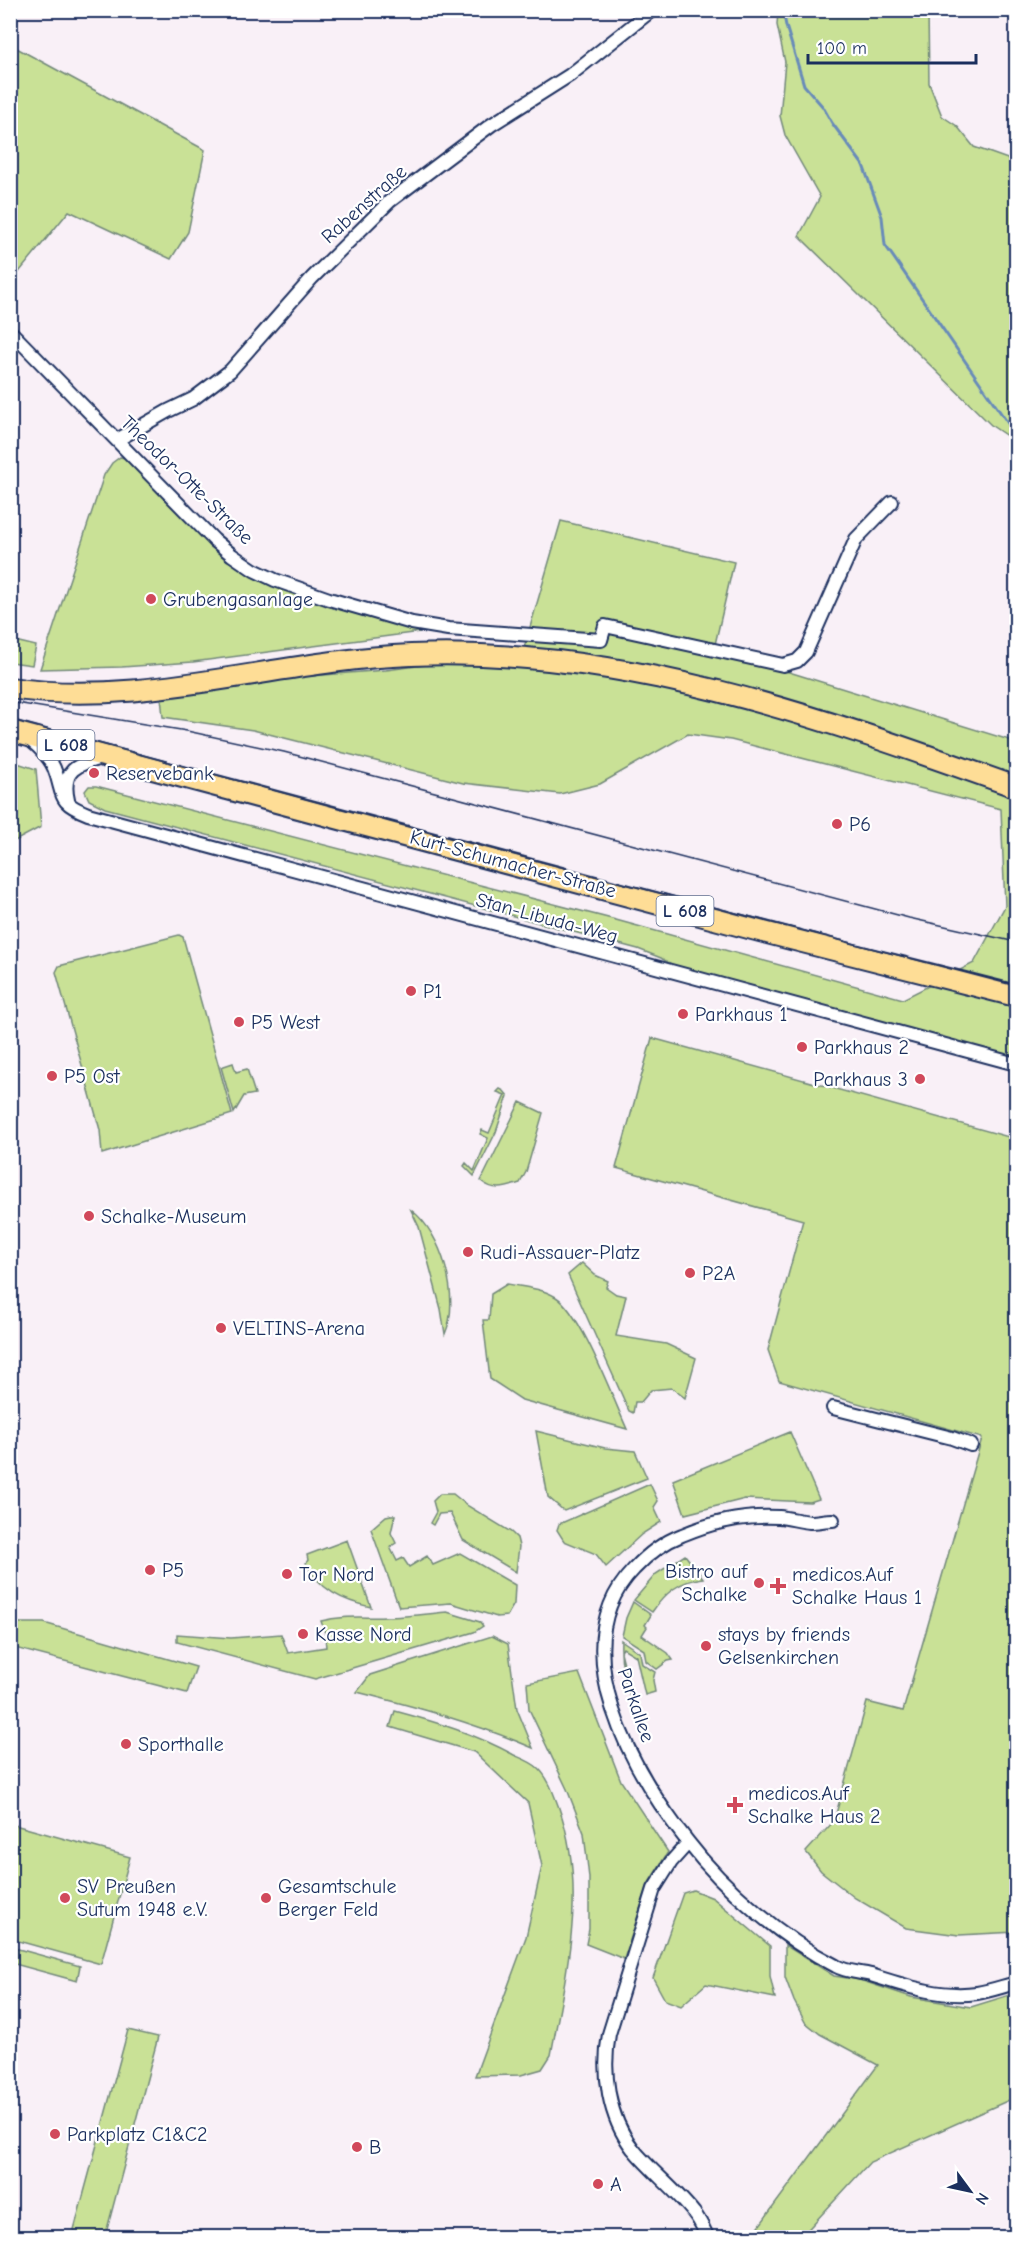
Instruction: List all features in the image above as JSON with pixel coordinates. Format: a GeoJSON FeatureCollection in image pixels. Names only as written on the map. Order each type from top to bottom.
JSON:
{"type":"FeatureCollection","features":[{"type":"Feature","properties":{"kind":"main road"},"geometry":{"type":"LineString","coordinates":[[10,688],[31,691],[96,692],[168,687],[369,658],[408,655],[467,653],[552,658],[637,672],[716,689],[852,728],[1017,787]]}},
{"type":"Feature","properties":{"kind":"main road","name":"Kurt-Schumacher-Straße"},"geometry":{"type":"LineString","coordinates":[[16,732],[771,934],[1017,996]]}},
{"type":"Feature","properties":{"kind":"street","name":"Rabenstraße"},"geometry":{"type":"LineString","coordinates":[[117,440],[193,399],[230,370],[312,278],[390,201],[482,132],[570,75],[652,10]]}},
{"type":"Feature","properties":{"kind":"street","name":"Theodor-Otte-Straße"},"geometry":{"type":"LineString","coordinates":[[10,331],[221,547],[254,570],[275,580],[383,615],[448,630],[601,640],[605,626],[783,665],[797,662],[806,652],[856,539],[892,502]]}},
{"type":"Feature","properties":{"kind":"street"},"geometry":{"type":"LineString","coordinates":[[16,732],[41,749],[48,757],[53,766],[62,799],[70,804]]}},
{"type":"Feature","properties":{"kind":"street"},"geometry":{"type":"LineString","coordinates":[[70,804],[66,782],[76,766],[111,756]]}},
{"type":"Feature","properties":{"kind":"street","name":"Stan-Libuda-Weg"},"geometry":{"type":"LineString","coordinates":[[70,804],[88,814],[1017,1064]]}},
{"type":"Feature","properties":{"kind":"street"},"geometry":{"type":"LineString","coordinates":[[833,1408],[952,1438],[971,1445]]}},
{"type":"Feature","properties":{"kind":"street","name":"Parkallee"},"geometry":{"type":"LineString","coordinates":[[833,1520],[810,1522],[779,1517],[742,1518],[710,1525],[680,1535],[638,1564],[627,1576],[611,1603],[602,1641],[604,1677],[625,1739],[658,1801],[688,1843],[748,1904],[783,1932],[839,1968],[914,1989],[946,1995],[979,1993],[1017,1983]]}},
{"type":"Feature","properties":{"kind":"street"},"geometry":{"type":"LineString","coordinates":[[688,1843],[671,1862],[654,1889],[609,2034],[605,2054],[608,2094],[627,2139],[695,2214],[708,2238]]}},
{"type":"Feature","properties":{"kind":"green space"},"geometry":{"type":"Polygon","coordinates":[[[778,11],[928,11],[929,83],[942,116],[957,126],[974,147],[1016,162],[1016,442],[992,426],[799,236],[820,197],[785,135],[780,116],[785,62],[777,25],[778,11]]]}},
{"type":"Feature","properties":{"kind":"green space"},"geometry":{"type":"Polygon","coordinates":[[[11,45],[205,150],[188,232],[171,259],[69,211],[11,282],[11,45]]]}},
{"type":"Feature","properties":{"kind":"green space"},"geometry":{"type":"Polygon","coordinates":[[[120,457],[129,459],[212,543],[328,602],[420,632],[193,662],[40,669],[104,475],[112,463],[120,457]]]}},
{"type":"Feature","properties":{"kind":"green space"},"geometry":{"type":"Polygon","coordinates":[[[561,521],[734,562],[713,653],[789,672],[1016,742],[1016,1063],[685,973],[661,958],[638,949],[105,808],[89,800],[85,791],[89,786],[96,786],[616,920],[903,999],[974,963],[1005,906],[1001,809],[731,740],[688,734],[600,784],[560,794],[463,783],[253,730],[163,717],[161,697],[286,678],[386,670],[456,661],[519,665],[561,521]]]}},
{"type":"Feature","properties":{"kind":"green space"},"geometry":{"type":"Polygon","coordinates":[[[11,640],[36,646],[32,665],[11,662],[11,640]]]}},
{"type":"Feature","properties":{"kind":"green space"},"geometry":{"type":"Polygon","coordinates":[[[11,761],[36,769],[41,827],[11,843],[11,761]]]}},
{"type":"Feature","properties":{"kind":"green space"},"geometry":{"type":"Polygon","coordinates":[[[179,935],[183,937],[232,1114],[102,1154],[100,1130],[56,972],[59,966],[179,935]]]}},
{"type":"Feature","properties":{"kind":"green space"},"geometry":{"type":"Polygon","coordinates":[[[652,1038],[1016,1139],[1016,1932],[959,1935],[906,1928],[855,1898],[821,1871],[806,1852],[834,1821],[867,1702],[903,1711],[982,1438],[779,1381],[768,1350],[803,1220],[616,1168],[652,1038]]]}},
{"type":"Feature","properties":{"kind":"green space"},"geometry":{"type":"Polygon","coordinates":[[[233,1063],[236,1072],[247,1069],[255,1094],[244,1096],[234,1113],[221,1067],[233,1063]]]}},
{"type":"Feature","properties":{"kind":"green space"},"geometry":{"type":"Polygon","coordinates":[[[500,1089],[508,1096],[496,1132],[474,1176],[464,1166],[466,1163],[474,1171],[488,1138],[480,1134],[482,1130],[489,1133],[505,1095],[497,1092],[500,1089]]]}},
{"type":"Feature","properties":{"kind":"green space"},"geometry":{"type":"Polygon","coordinates":[[[520,1102],[543,1113],[526,1172],[520,1183],[504,1187],[490,1187],[481,1181],[520,1102]]]}},
{"type":"Feature","properties":{"kind":"green space"},"geometry":{"type":"Polygon","coordinates":[[[411,1210],[432,1234],[446,1267],[451,1303],[445,1334],[441,1309],[419,1227],[411,1210]]]}},
{"type":"Feature","properties":{"kind":"green space"},"geometry":{"type":"Polygon","coordinates":[[[582,1263],[595,1275],[608,1281],[606,1287],[616,1294],[626,1296],[616,1336],[666,1344],[696,1358],[685,1398],[672,1388],[651,1390],[641,1402],[635,1402],[633,1413],[629,1411],[568,1275],[582,1263]]]}},
{"type":"Feature","properties":{"kind":"green space"},"geometry":{"type":"Polygon","coordinates":[[[507,1284],[545,1292],[556,1297],[566,1306],[586,1337],[627,1429],[522,1400],[490,1379],[483,1320],[489,1320],[491,1294],[507,1284]]]}},
{"type":"Feature","properties":{"kind":"green space"},"geometry":{"type":"Polygon","coordinates":[[[536,1431],[605,1448],[635,1451],[647,1478],[564,1511],[548,1497],[536,1431]]]}},
{"type":"Feature","properties":{"kind":"green space"},"geometry":{"type":"Polygon","coordinates":[[[790,1432],[819,1499],[810,1502],[745,1499],[685,1514],[673,1480],[790,1432]]]}},
{"type":"Feature","properties":{"kind":"green space"},"geometry":{"type":"Polygon","coordinates":[[[650,1484],[658,1501],[654,1507],[661,1522],[642,1534],[606,1567],[596,1554],[564,1541],[557,1530],[559,1524],[650,1484]]]}},
{"type":"Feature","properties":{"kind":"green space"},"geometry":{"type":"Polygon","coordinates":[[[440,1494],[453,1494],[517,1538],[519,1546],[516,1572],[463,1540],[450,1513],[439,1514],[433,1525],[430,1523],[436,1512],[433,1501],[440,1494]]]}},
{"type":"Feature","properties":{"kind":"green space"},"geometry":{"type":"Polygon","coordinates":[[[395,1515],[391,1533],[396,1543],[390,1547],[397,1561],[403,1558],[409,1567],[427,1556],[433,1565],[460,1553],[515,1585],[514,1604],[507,1616],[497,1617],[451,1603],[399,1607],[371,1529],[386,1516],[395,1515]]]}},
{"type":"Feature","properties":{"kind":"green space"},"geometry":{"type":"Polygon","coordinates":[[[347,1540],[371,1607],[333,1593],[318,1580],[306,1563],[307,1555],[347,1540]]]}},
{"type":"Feature","properties":{"kind":"green space"},"geometry":{"type":"Polygon","coordinates":[[[685,1555],[703,1578],[673,1589],[652,1612],[634,1600],[656,1574],[685,1555]]]}},
{"type":"Feature","properties":{"kind":"green space"},"geometry":{"type":"Polygon","coordinates":[[[633,1602],[651,1615],[642,1635],[668,1653],[673,1660],[657,1669],[646,1661],[644,1650],[622,1636],[633,1602]]]}},
{"type":"Feature","properties":{"kind":"green space"},"geometry":{"type":"Polygon","coordinates":[[[447,1612],[480,1622],[483,1626],[474,1632],[315,1679],[177,1642],[177,1634],[231,1638],[281,1634],[288,1653],[326,1647],[326,1636],[321,1621],[346,1617],[447,1612]]]}},
{"type":"Feature","properties":{"kind":"green space"},"geometry":{"type":"Polygon","coordinates":[[[10,1623],[44,1623],[196,1667],[187,1693],[11,1647],[10,1623]]]}},
{"type":"Feature","properties":{"kind":"green space"},"geometry":{"type":"Polygon","coordinates":[[[492,1636],[508,1644],[517,1709],[533,1748],[446,1716],[357,1692],[370,1675],[492,1636]]]}},
{"type":"Feature","properties":{"kind":"green space"},"geometry":{"type":"Polygon","coordinates":[[[621,1640],[640,1653],[642,1664],[655,1672],[653,1680],[655,1692],[645,1695],[636,1656],[623,1648],[621,1652],[621,1640]]]}},
{"type":"Feature","properties":{"kind":"green space"},"geometry":{"type":"Polygon","coordinates":[[[621,1652],[634,1704],[625,1682],[621,1652]]]}},
{"type":"Feature","properties":{"kind":"green space"},"geometry":{"type":"Polygon","coordinates":[[[579,1673],[621,1781],[668,1852],[648,1884],[624,1959],[586,1944],[589,1929],[589,1878],[584,1833],[567,1789],[529,1709],[527,1683],[579,1673]]]}},
{"type":"Feature","properties":{"kind":"green space"},"geometry":{"type":"Polygon","coordinates":[[[395,1711],[441,1724],[526,1760],[542,1772],[553,1792],[568,1839],[572,1869],[572,1931],[551,2055],[542,2069],[521,2075],[475,2076],[526,1937],[542,1866],[528,1803],[474,1752],[390,1727],[395,1711]]]}},
{"type":"Feature","properties":{"kind":"green space","name":"SV Preußen Sutum 1948 e.V."},"geometry":{"type":"Polygon","coordinates":[[[11,1824],[130,1857],[101,1964],[11,1939],[11,1824]]]}},
{"type":"Feature","properties":{"kind":"green space"},"geometry":{"type":"Polygon","coordinates":[[[693,1890],[713,1898],[770,1946],[770,1976],[775,1998],[706,1984],[681,2006],[665,2000],[653,1978],[683,1893],[693,1890]]]}},
{"type":"Feature","properties":{"kind":"green space"},"geometry":{"type":"Polygon","coordinates":[[[785,1945],[834,1976],[860,1980],[911,1997],[971,2007],[1016,1993],[1016,2097],[870,2162],[801,2237],[751,2237],[878,2065],[820,2034],[805,2022],[785,1977],[785,1945]]]}},
{"type":"Feature","properties":{"kind":"green space"},"geometry":{"type":"Polygon","coordinates":[[[11,1947],[80,1966],[77,1981],[11,1963],[11,1947]]]}},
{"type":"Feature","properties":{"kind":"green space"},"geometry":{"type":"Polygon","coordinates":[[[128,2030],[158,2037],[105,2237],[72,2237],[128,2030]]]}},
{"type":"Feature","properties":{"kind":"waterway"},"geometry":{"type":"LineString","coordinates":[[783,10],[804,85],[823,107],[863,165],[882,217],[885,245],[1016,435]]}},
{"type":"Feature","properties":{"kind":"tram line"},"geometry":{"type":"LineString","coordinates":[[10,702],[187,731],[284,752],[909,918],[1016,942]]}},
{"type":"Feature","properties":{"kind":"tram line"},"geometry":{"type":"LineString","coordinates":[[10,719],[438,835],[1016,986]]}},
{"type":"Feature","properties":{"kind":"place","name":"Grubengasanlage"},"geometry":{"type":"Point","coordinates":[151,599]}},
{"type":"Feature","properties":{"kind":"place","name":"Reservebank"},"geometry":{"type":"Point","coordinates":[94,773]}},
{"type":"Feature","properties":{"kind":"place","name":"P6"},"geometry":{"type":"Point","coordinates":[837,824]}},
{"type":"Feature","properties":{"kind":"place","name":"P1"},"geometry":{"type":"Point","coordinates":[411,991]}},
{"type":"Feature","properties":{"kind":"place","name":"Parkhaus 1"},"geometry":{"type":"Point","coordinates":[683,1014]}},
{"type":"Feature","properties":{"kind":"place","name":"P5 West"},"geometry":{"type":"Point","coordinates":[239,1022]}},
{"type":"Feature","properties":{"kind":"place","name":"Parkhaus 2"},"geometry":{"type":"Point","coordinates":[802,1047]}},
{"type":"Feature","properties":{"kind":"place","name":"P5 Ost"},"geometry":{"type":"Point","coordinates":[52,1076]}},
{"type":"Feature","properties":{"kind":"place","name":"Parkhaus 3"},"geometry":{"type":"Point","coordinates":[920,1079]}},
{"type":"Feature","properties":{"kind":"place","name":"Schalke-Museum"},"geometry":{"type":"Point","coordinates":[89,1216]}},
{"type":"Feature","properties":{"kind":"place","name":"Rudi-Assauer-Platz"},"geometry":{"type":"Point","coordinates":[468,1252]}},
{"type":"Feature","properties":{"kind":"place","name":"P2A"},"geometry":{"type":"Point","coordinates":[690,1273]}},
{"type":"Feature","properties":{"kind":"place","name":"VELTINS-Arena"},"geometry":{"type":"Point","coordinates":[221,1328]}},
{"type":"Feature","properties":{"kind":"place","name":"P5"},"geometry":{"type":"Point","coordinates":[150,1570]}},
{"type":"Feature","properties":{"kind":"place","name":"Tor Nord"},"geometry":{"type":"Point","coordinates":[287,1574]}},
{"type":"Feature","properties":{"kind":"place","name":"Bistro auf Schalke"},"geometry":{"type":"Point","coordinates":[759,1583]}},
{"type":"Feature","properties":{"kind":"place","name":"medicos.Auf Schalke Haus 1"},"geometry":{"type":"Point","coordinates":[778,1586]}},
{"type":"Feature","properties":{"kind":"place","name":"Kasse Nord"},"geometry":{"type":"Point","coordinates":[303,1634]}},
{"type":"Feature","properties":{"kind":"place","name":"stays by friends Gelsenkirchen"},"geometry":{"type":"Point","coordinates":[706,1646]}},
{"type":"Feature","properties":{"kind":"place","name":"Sporthalle"},"geometry":{"type":"Point","coordinates":[126,1744]}},
{"type":"Feature","properties":{"kind":"place","name":"medicos.Auf Schalke Haus 2"},"geometry":{"type":"Point","coordinates":[735,1805]}},
{"type":"Feature","properties":{"kind":"place","name":"SV Preußen Sutum 1948 e.V."},"geometry":{"type":"Point","coordinates":[65,1898]}},
{"type":"Feature","properties":{"kind":"place","name":"Gesamtschule Berger Feld"},"geometry":{"type":"Point","coordinates":[266,1898]}},
{"type":"Feature","properties":{"kind":"place","name":"Parkplatz C1&C2"},"geometry":{"type":"Point","coordinates":[55,2134]}},
{"type":"Feature","properties":{"kind":"place","name":"B"},"geometry":{"type":"Point","coordinates":[357,2147]}},
{"type":"Feature","properties":{"kind":"place","name":"A"},"geometry":{"type":"Point","coordinates":[598,2184]}}]}
